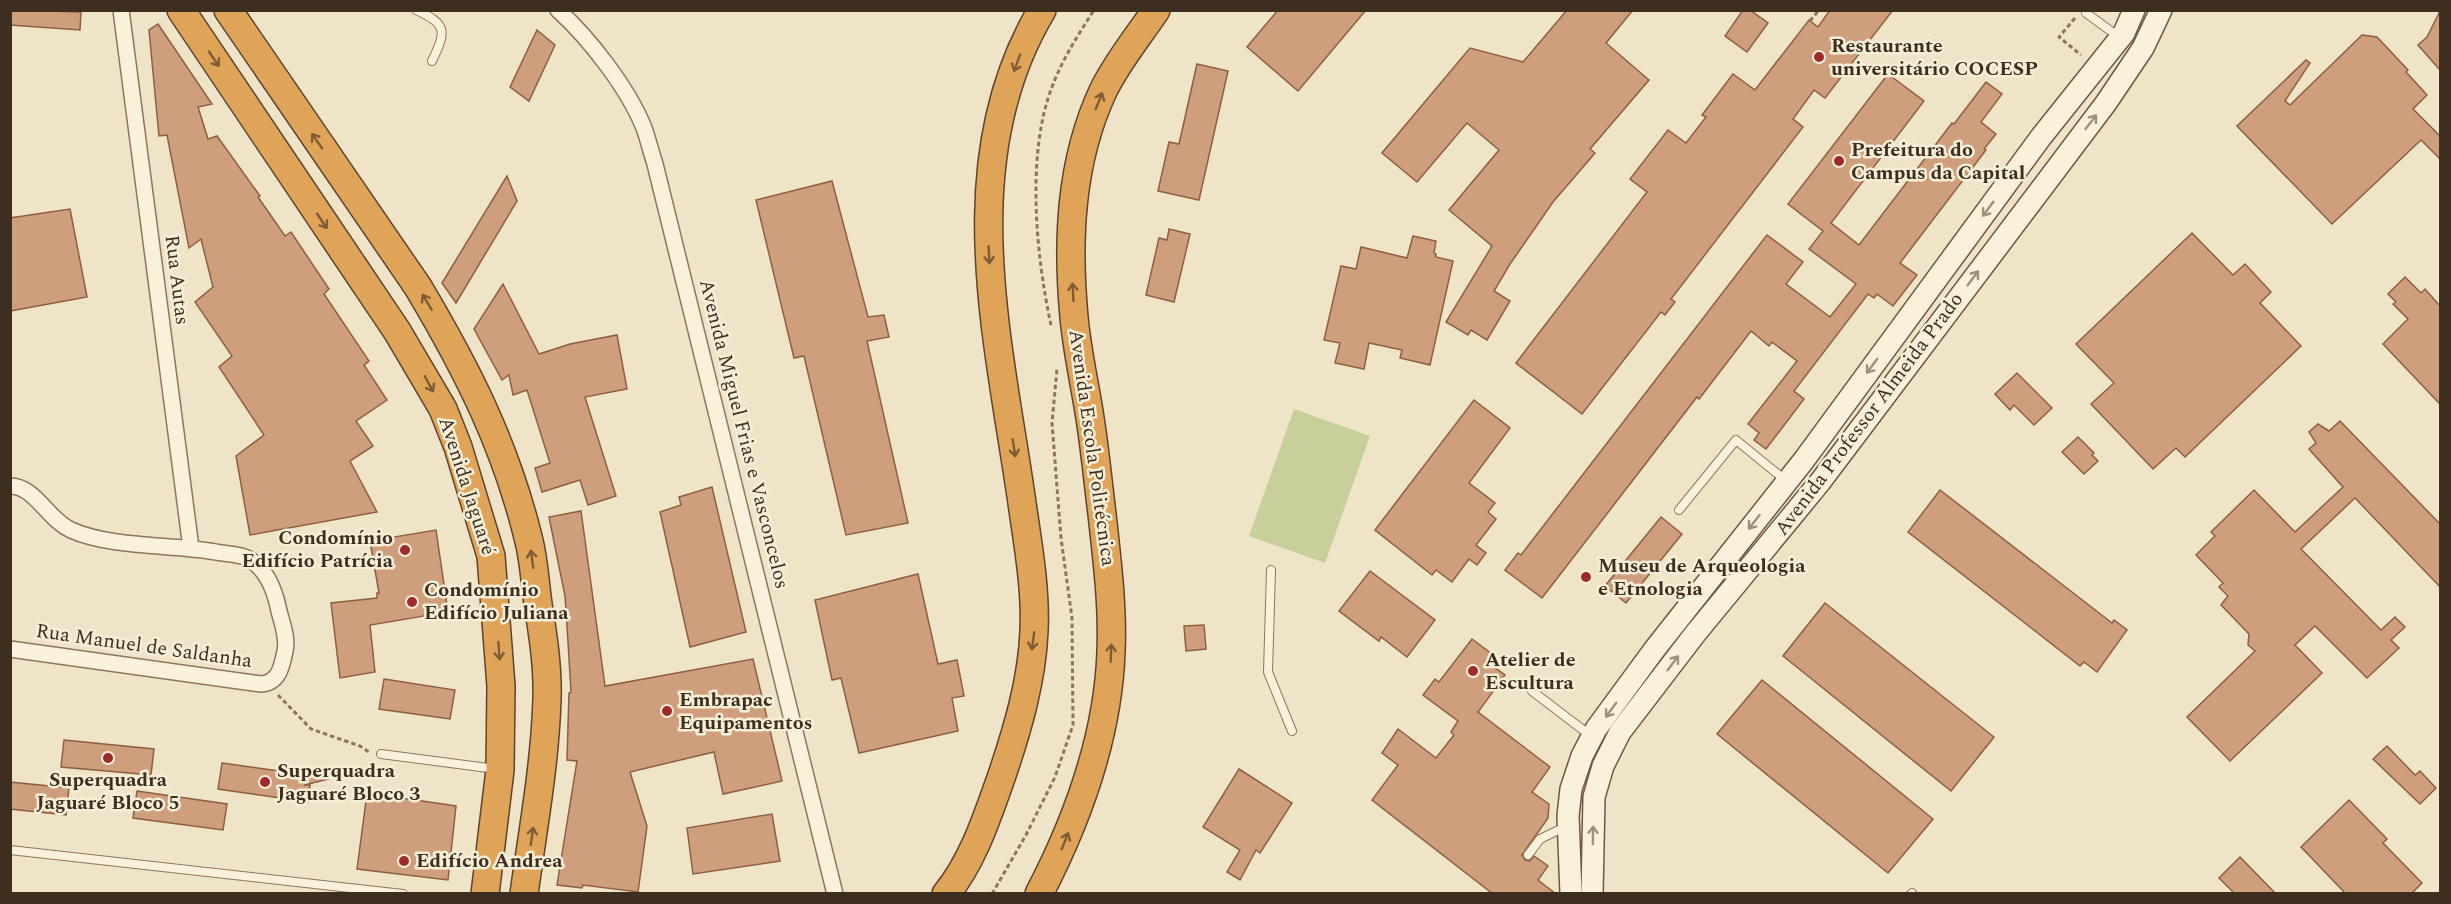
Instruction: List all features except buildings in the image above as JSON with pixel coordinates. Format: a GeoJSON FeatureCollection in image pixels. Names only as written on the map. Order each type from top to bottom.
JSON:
{"type":"FeatureCollection","features":[{"type":"Feature","properties":{"kind":"highway","name":"Avenida Jaguaré"},"geometry":{"type":"LineString","coordinates":[[181,10],[397,331],[443,409],[458,447],[491,556],[501,686],[500,770],[484,894]]}},
{"type":"Feature","properties":{"kind":"highway","name":"Avenida Jaguaré"},"geometry":{"type":"LineString","coordinates":[[228,10],[429,306],[486,412],[512,481],[529,543],[545,647],[547,696],[545,741],[524,894]]}},
{"type":"Feature","properties":{"kind":"highway"},"geometry":{"type":"LineString","coordinates":[[946,894],[975,846],[1018,726],[1034,631],[1029,548],[996,330],[988,254],[988,203],[997,129],[1009,85],[1042,10]]}},
{"type":"Feature","properties":{"kind":"highway","name":"Avenida Escola Politécnica"},"geometry":{"type":"LineString","coordinates":[[1040,894],[1062,849],[1090,773],[1108,692],[1111,652],[1111,588],[1090,421],[1074,318],[1071,255],[1073,204],[1079,162],[1103,92],[1115,68],[1156,10]]}},
{"type":"Feature","properties":{"kind":"street","name":"Avenida Miguel Frias e Vasconcelos"},"geometry":{"type":"LineString","coordinates":[[558,10],[591,44],[617,81],[643,126],[655,164],[835,894]]}},
{"type":"Feature","properties":{"kind":"street","name":"Avenida Professor Almeida Prado"},"geometry":{"type":"LineString","coordinates":[[1571,894],[1568,825],[1571,789],[1582,756],[1592,737],[1654,650],[1804,460],[2041,137],[2120,38],[2134,10]]}},
{"type":"Feature","properties":{"kind":"street","name":"Avenida Professor Almeida Prado"},"geometry":{"type":"LineString","coordinates":[[1592,894],[1594,797],[1603,766],[1620,732],[1695,634],[1820,482],[2106,103],[2143,48],[2161,10]]}},
{"type":"Feature","properties":{"kind":"street","name":"Rua Autas"},"geometry":{"type":"LineString","coordinates":[[122,13],[191,548]]}},
{"type":"Feature","properties":{"kind":"street"},"geometry":{"type":"LineString","coordinates":[[1816,441],[1826,452],[1842,453]]}},
{"type":"Feature","properties":{"kind":"street"},"geometry":{"type":"LineString","coordinates":[[1804,460],[1816,468],[1820,482]]}},
{"type":"Feature","properties":{"kind":"street","name":"Rua Manuel de Saldanha"},"geometry":{"type":"LineString","coordinates":[[10,486],[21,486],[52,518],[70,530],[92,537],[191,548],[246,557],[257,566],[274,587],[287,645],[281,669],[275,680],[269,683],[10,649]]}},
{"type":"Feature","properties":{"kind":"lane"},"geometry":{"type":"LineString","coordinates":[[416,10],[432,17],[441,26],[443,38],[432,61]]}},
{"type":"Feature","properties":{"kind":"lane"},"geometry":{"type":"LineString","coordinates":[[2086,13],[2120,38]]}},
{"type":"Feature","properties":{"kind":"lane"},"geometry":{"type":"LineString","coordinates":[[1679,510],[1736,440],[1786,481]]}},
{"type":"Feature","properties":{"kind":"lane"},"geometry":{"type":"LineString","coordinates":[[1271,570],[1268,672],[1292,731]]}},
{"type":"Feature","properties":{"kind":"lane"},"geometry":{"type":"LineString","coordinates":[[1532,691],[1592,737]]}},
{"type":"Feature","properties":{"kind":"lane"},"geometry":{"type":"LineString","coordinates":[[377,755],[500,770]]}},
{"type":"Feature","properties":{"kind":"lane"},"geometry":{"type":"LineString","coordinates":[[1528,855],[1540,839],[1568,825]]}},
{"type":"Feature","properties":{"kind":"lane"},"geometry":{"type":"LineString","coordinates":[[10,850],[403,894]]}},
{"type":"Feature","properties":{"kind":"path"},"geometry":{"type":"LineString","coordinates":[[1051,327],[1044,295],[1038,227],[1037,156],[1051,88],[1077,36],[1094,10]]}},
{"type":"Feature","properties":{"kind":"path"},"geometry":{"type":"LineString","coordinates":[[1810,21],[1819,10]]}},
{"type":"Feature","properties":{"kind":"path"},"geometry":{"type":"LineString","coordinates":[[2070,10],[2076,15],[2059,37],[2097,68]]}},
{"type":"Feature","properties":{"kind":"path"},"geometry":{"type":"LineString","coordinates":[[992,894],[1026,835],[1055,777],[1073,725],[1072,618],[1061,538],[1052,423],[1058,360]]}},
{"type":"Feature","properties":{"kind":"path"},"geometry":{"type":"LineString","coordinates":[[269,683],[290,709],[311,729],[360,746],[377,755]]}},
{"type":"Feature","properties":{"kind":"green space"},"geometry":{"type":"Polygon","coordinates":[[[1294,409],[1370,436],[1325,563],[1249,536],[1294,409]]]}},
{"type":"Feature","properties":{"kind":"place","name":"Restaurante universitário COCESP"},"geometry":{"type":"Point","coordinates":[1819,57]}},
{"type":"Feature","properties":{"kind":"place","name":"Prefeitura do Campus da Capital"},"geometry":{"type":"Point","coordinates":[1839,161]}},
{"type":"Feature","properties":{"kind":"place","name":"Condomínio Edifício Patrícia"},"geometry":{"type":"Point","coordinates":[405,550]}},
{"type":"Feature","properties":{"kind":"place","name":"Museu de Arqueologia e Etnologia"},"geometry":{"type":"Point","coordinates":[1586,577]}},
{"type":"Feature","properties":{"kind":"place","name":"Condomínio Edifício Juliana"},"geometry":{"type":"Point","coordinates":[412,602]}},
{"type":"Feature","properties":{"kind":"place","name":"Atelier de Escultura"},"geometry":{"type":"Point","coordinates":[1473,671]}},
{"type":"Feature","properties":{"kind":"place","name":"Embrapac Equipamentos"},"geometry":{"type":"Point","coordinates":[667,711]}},
{"type":"Feature","properties":{"kind":"place","name":"Superquadra Jaguaré Bloco 5"},"geometry":{"type":"Point","coordinates":[108,758]}},
{"type":"Feature","properties":{"kind":"place","name":"Superquadra Jaguaré Bloco 3"},"geometry":{"type":"Point","coordinates":[265,782]}},
{"type":"Feature","properties":{"kind":"place","name":"Edifício Andrea"},"geometry":{"type":"Point","coordinates":[404,861]}}]}
